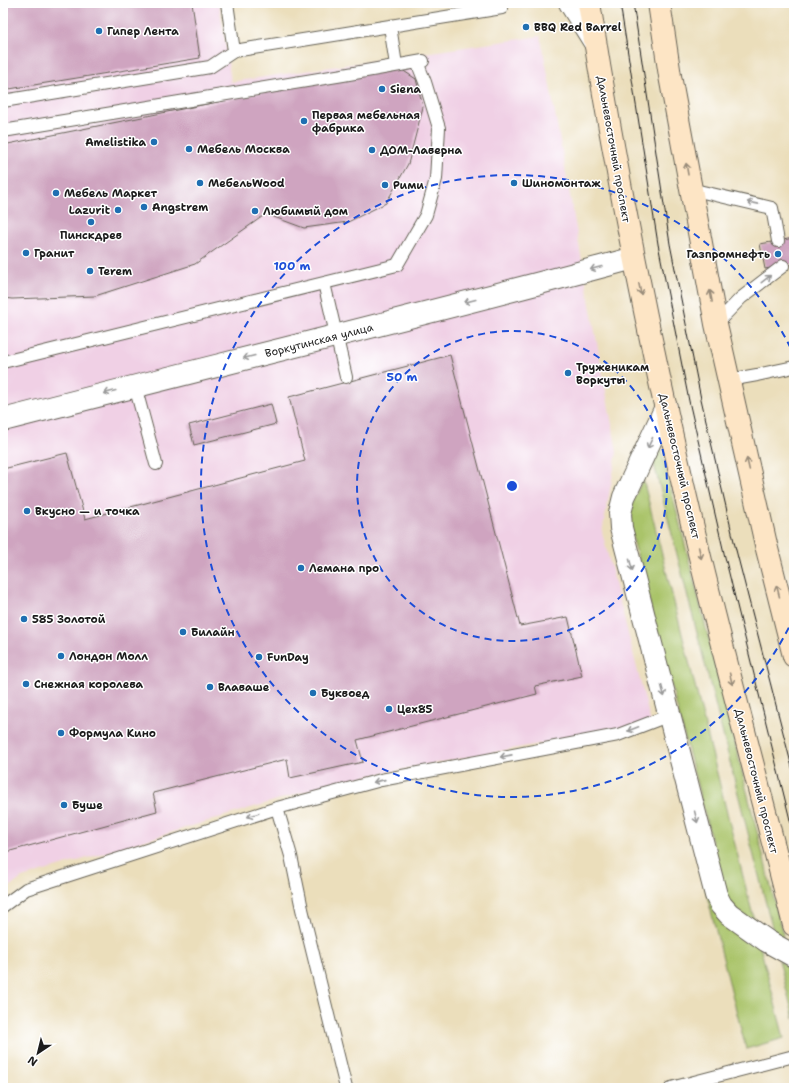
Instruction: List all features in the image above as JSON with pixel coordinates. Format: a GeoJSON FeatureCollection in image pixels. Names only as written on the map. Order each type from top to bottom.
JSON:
{"type":"FeatureCollection","features":[{"type":"Feature","properties":{"kind":"main road","name":"Дальневосточный проспект"},"geometry":{"type":"LineString","coordinates":[[589,3],[634,258],[666,407],[702,564],[794,925]]}},
{"type":"Feature","properties":{"kind":"main road"},"geometry":{"type":"LineString","coordinates":[[658,3],[690,189],[716,324],[767,549],[794,656]]}},
{"type":"Feature","properties":{"kind":"street"},"geometry":{"type":"LineString","coordinates":[[570,3],[595,43]]}},
{"type":"Feature","properties":{"kind":"street","name":"Воркутинская улица"},"geometry":{"type":"LineString","coordinates":[[3,420],[337,336],[634,258]]}},
{"type":"Feature","properties":{"kind":"street"},"geometry":{"type":"LineString","coordinates":[[666,407],[624,497],[620,513],[621,528],[716,895],[721,906],[729,914],[760,936],[794,956]]}},
{"type":"Feature","properties":{"kind":"lane"},"geometry":{"type":"LineString","coordinates":[[227,3],[234,51]]}},
{"type":"Feature","properties":{"kind":"lane"},"geometry":{"type":"LineString","coordinates":[[3,101],[210,67],[234,51],[502,8],[501,3]]}},
{"type":"Feature","properties":{"kind":"lane"},"geometry":{"type":"LineString","coordinates":[[390,26],[396,66]]}},
{"type":"Feature","properties":{"kind":"lane"},"geometry":{"type":"LineString","coordinates":[[3,131],[420,61],[439,128],[436,179],[426,215],[397,264],[3,362]]}},
{"type":"Feature","properties":{"kind":"lane"},"geometry":{"type":"LineString","coordinates":[[690,189],[772,208],[778,241]]}},
{"type":"Feature","properties":{"kind":"lane"},"geometry":{"type":"LineString","coordinates":[[716,324],[741,298],[783,266]]}},
{"type":"Feature","properties":{"kind":"lane"},"geometry":{"type":"LineString","coordinates":[[324,282],[346,377]]}},
{"type":"Feature","properties":{"kind":"lane"},"geometry":{"type":"LineString","coordinates":[[729,380],[794,367]]}},
{"type":"Feature","properties":{"kind":"lane"},"geometry":{"type":"LineString","coordinates":[[135,386],[156,464]]}},
{"type":"Feature","properties":{"kind":"lane"},"geometry":{"type":"LineString","coordinates":[[3,906],[26,889],[277,808],[381,780],[618,735],[670,715]]}},
{"type":"Feature","properties":{"kind":"lane"},"geometry":{"type":"LineString","coordinates":[[277,808],[291,856],[302,909],[346,1088]]}},
{"type":"Feature","properties":{"kind":"lane"},"geometry":{"type":"LineString","coordinates":[[672,1088],[794,1056]]}},
{"type":"Feature","properties":{"kind":"shaded area"},"geometry":{"type":"Polygon","coordinates":[[[3,3],[219,3],[231,82],[540,36],[617,452],[602,532],[651,723],[336,782],[22,878],[3,892],[3,3]]]}},
{"type":"Feature","properties":{"kind":"green space"},"geometry":{"type":"Polygon","coordinates":[[[660,445],[783,935],[780,939],[774,935],[653,460],[660,445]]]}},
{"type":"Feature","properties":{"kind":"green space"},"geometry":{"type":"Polygon","coordinates":[[[643,479],[755,924],[728,903],[628,520],[631,505],[643,479]]]}},
{"type":"Feature","properties":{"kind":"green space"},"geometry":{"type":"Polygon","coordinates":[[[666,734],[717,913],[760,946],[784,1038],[746,1049],[666,734]]]}},
{"type":"Feature","properties":{"kind":"green space"},"geometry":{"type":"Polygon","coordinates":[[[779,960],[793,972],[794,975],[794,1019],[779,960]]]}},
{"type":"Feature","properties":{"kind":"building","name":"Гипер Лента"},"geometry":{"type":"Polygon","coordinates":[[[3,3],[192,3],[200,58],[3,90],[3,3]]]}},
{"type":"Feature","properties":{"kind":"building","name":"МебельWood"},"geometry":{"type":"Polygon","coordinates":[[[396,66],[416,79],[423,107],[408,164],[386,203],[348,222],[304,228],[266,214],[195,264],[95,296],[3,298],[3,145],[396,66]]]}},
{"type":"Feature","properties":{"kind":"building","name":"Газпромнефть"},"geometry":{"type":"Polygon","coordinates":[[[794,238],[794,264],[765,269],[760,244],[794,238]]]}},
{"type":"Feature","properties":{"kind":"building","name":"Лемана про"},"geometry":{"type":"Polygon","coordinates":[[[450,355],[520,626],[568,617],[582,676],[535,686],[537,694],[357,740],[363,762],[290,778],[287,759],[153,793],[157,811],[3,853],[3,469],[67,453],[85,519],[305,461],[289,397],[450,355]]]}},
{"type":"Feature","properties":{"kind":"building"},"geometry":{"type":"Polygon","coordinates":[[[271,404],[276,424],[194,445],[189,425],[271,404]]]}},
{"type":"Feature","properties":{"kind":"tram line"},"geometry":{"type":"LineString","coordinates":[[620,3],[658,244],[689,401],[724,553],[794,836]]}},
{"type":"Feature","properties":{"kind":"tram line"},"geometry":{"type":"LineString","coordinates":[[633,3],[670,244],[701,399],[736,550],[794,775]]}},
{"type":"Feature","properties":{"kind":"place","name":"BBQ Red Barrel"},"geometry":{"type":"Point","coordinates":[526,27]}},
{"type":"Feature","properties":{"kind":"place","name":"Гипер Лента"},"geometry":{"type":"Point","coordinates":[99,31]}},
{"type":"Feature","properties":{"kind":"place","name":"Siena"},"geometry":{"type":"Point","coordinates":[382,89]}},
{"type":"Feature","properties":{"kind":"place","name":"Первая мебельная фабрика"},"geometry":{"type":"Point","coordinates":[304,121]}},
{"type":"Feature","properties":{"kind":"place","name":"Amelistika"},"geometry":{"type":"Point","coordinates":[154,142]}},
{"type":"Feature","properties":{"kind":"place","name":"Мебель Москва"},"geometry":{"type":"Point","coordinates":[189,149]}},
{"type":"Feature","properties":{"kind":"place","name":"ДОМ-Лаверна"},"geometry":{"type":"Point","coordinates":[372,150]}},
{"type":"Feature","properties":{"kind":"place","name":"МебельWood"},"geometry":{"type":"Point","coordinates":[200,183]}},
{"type":"Feature","properties":{"kind":"place","name":"Шиномонтаж"},"geometry":{"type":"Point","coordinates":[514,183]}},
{"type":"Feature","properties":{"kind":"place","name":"Рими"},"geometry":{"type":"Point","coordinates":[385,185]}},
{"type":"Feature","properties":{"kind":"place","name":"Мебель Маркет"},"geometry":{"type":"Point","coordinates":[56,193]}},
{"type":"Feature","properties":{"kind":"place","name":"Angstrem"},"geometry":{"type":"Point","coordinates":[144,207]}},
{"type":"Feature","properties":{"kind":"place","name":"Lazurit"},"geometry":{"type":"Point","coordinates":[118,210]}},
{"type":"Feature","properties":{"kind":"place","name":"Любимый дом"},"geometry":{"type":"Point","coordinates":[255,211]}},
{"type":"Feature","properties":{"kind":"place","name":"Пинскдрев"},"geometry":{"type":"Point","coordinates":[91,222]}},
{"type":"Feature","properties":{"kind":"place","name":"Гранит"},"geometry":{"type":"Point","coordinates":[26,253]}},
{"type":"Feature","properties":{"kind":"place","name":"Газпромнефть"},"geometry":{"type":"Point","coordinates":[778,254]}},
{"type":"Feature","properties":{"kind":"place","name":"Terem"},"geometry":{"type":"Point","coordinates":[90,271]}},
{"type":"Feature","properties":{"kind":"place","name":"Труженикам Воркуты"},"geometry":{"type":"Point","coordinates":[568,373]}},
{"type":"Feature","properties":{"kind":"place","name":"Вкусно — и точка"},"geometry":{"type":"Point","coordinates":[27,511]}},
{"type":"Feature","properties":{"kind":"place","name":"Лемана про"},"geometry":{"type":"Point","coordinates":[301,568]}},
{"type":"Feature","properties":{"kind":"place","name":"585 Золотой"},"geometry":{"type":"Point","coordinates":[24,619]}},
{"type":"Feature","properties":{"kind":"place","name":"Билайн"},"geometry":{"type":"Point","coordinates":[183,632]}},
{"type":"Feature","properties":{"kind":"place","name":"Лондон Молл"},"geometry":{"type":"Point","coordinates":[61,656]}},
{"type":"Feature","properties":{"kind":"place","name":"FunDay"},"geometry":{"type":"Point","coordinates":[259,657]}},
{"type":"Feature","properties":{"kind":"place","name":"Снежная королева"},"geometry":{"type":"Point","coordinates":[26,684]}},
{"type":"Feature","properties":{"kind":"place","name":"Влаваше"},"geometry":{"type":"Point","coordinates":[210,687]}},
{"type":"Feature","properties":{"kind":"place","name":"Буквоед"},"geometry":{"type":"Point","coordinates":[313,693]}},
{"type":"Feature","properties":{"kind":"place","name":"Цех85"},"geometry":{"type":"Point","coordinates":[389,709]}},
{"type":"Feature","properties":{"kind":"place","name":"Формула Кино"},"geometry":{"type":"Point","coordinates":[61,733]}},
{"type":"Feature","properties":{"kind":"place","name":"Буше"},"geometry":{"type":"Point","coordinates":[64,805]}}]}
